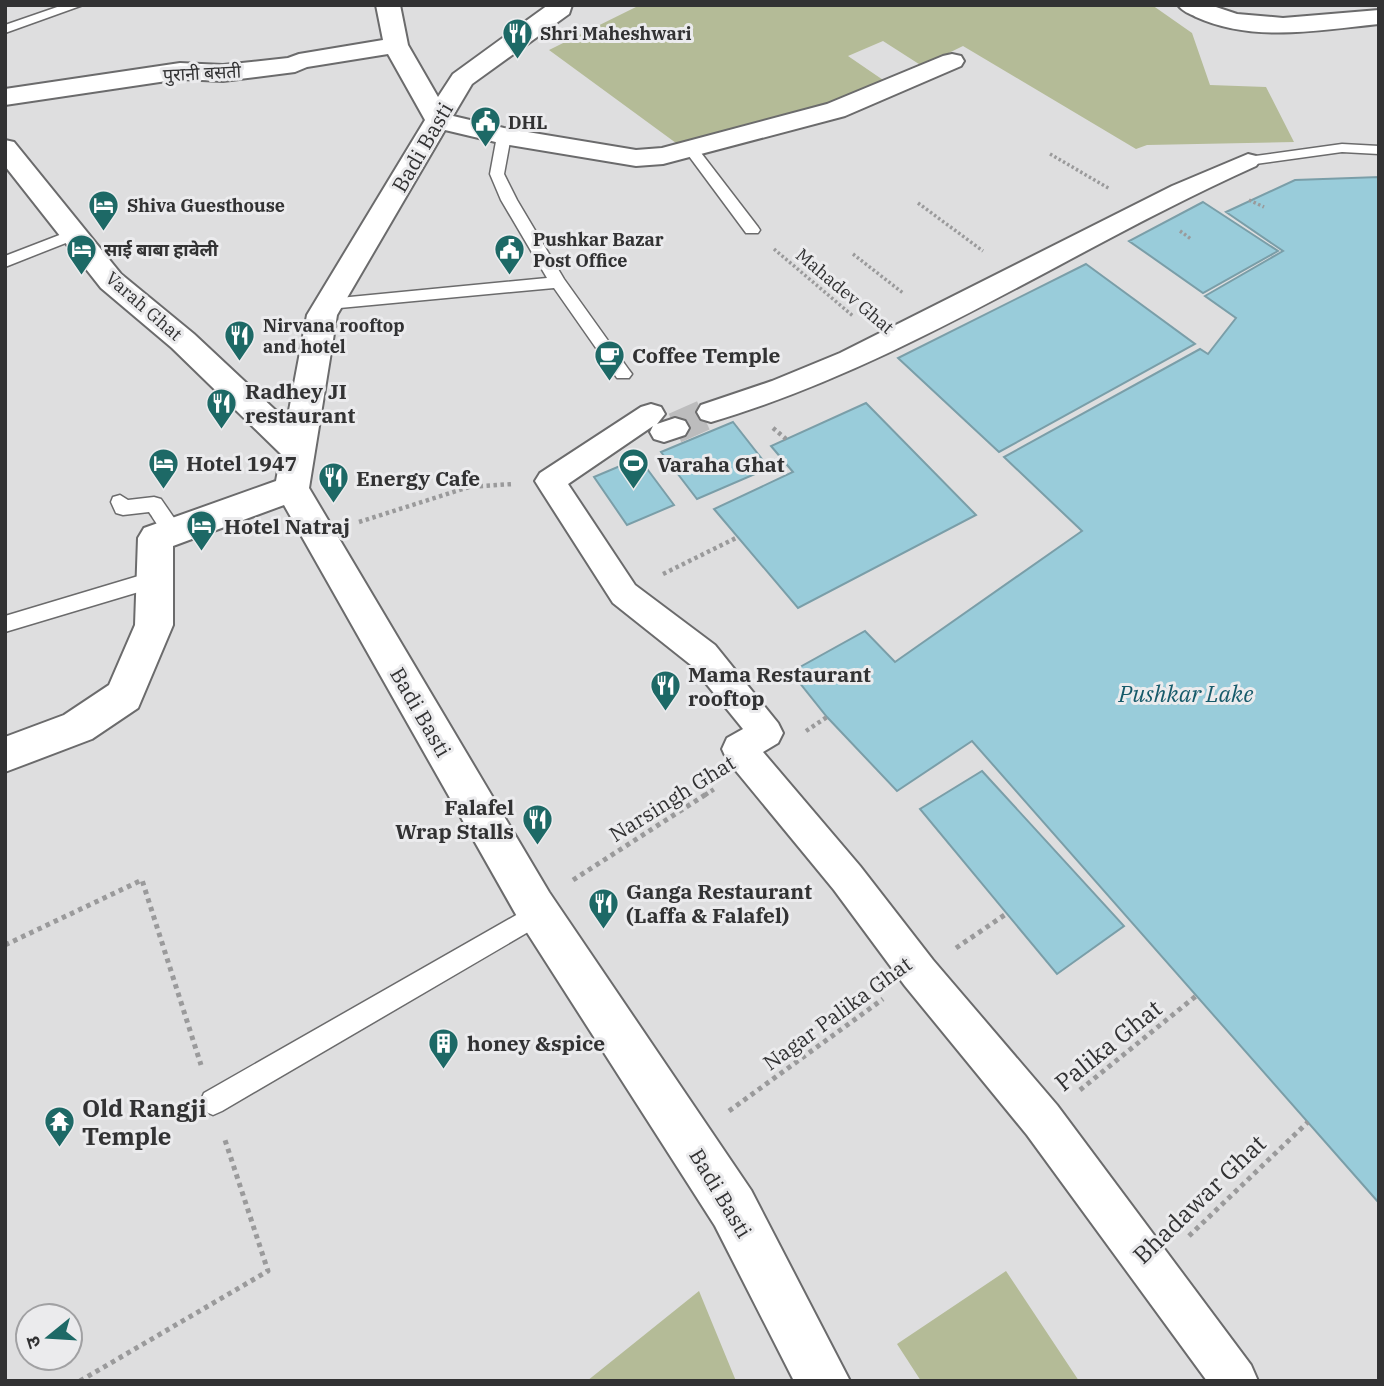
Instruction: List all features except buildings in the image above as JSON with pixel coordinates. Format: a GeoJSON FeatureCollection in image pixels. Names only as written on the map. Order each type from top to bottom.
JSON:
{"type":"FeatureCollection","features":[{"type":"Feature","properties":{"kind":"street"},"geometry":{"type":"LineString","coordinates":[[388,5],[397,45],[438,120],[504,136],[636,158],[663,156],[836,110],[952,61]]}},
{"type":"Feature","properties":{"kind":"street"},"geometry":{"type":"LineString","coordinates":[[1190,5],[1208,16],[1261,27],[1379,17]]}},
{"type":"Feature","properties":{"kind":"street","name":"Badi Basti"},"geometry":{"type":"LineString","coordinates":[[565,6],[519,36],[462,79],[322,315],[292,489],[537,910],[733,1208],[823,1381]]}},
{"type":"Feature","properties":{"kind":"street","name":"पुरानी बसती"},"geometry":{"type":"LineString","coordinates":[[5,97],[180,71],[223,73],[295,65],[299,61],[397,45]]}},
{"type":"Feature","properties":{"kind":"street","name":"Varah Ghat"},"geometry":{"type":"LineString","coordinates":[[5,148],[111,281],[183,341],[298,450]]}},
{"type":"Feature","properties":{"kind":"street"},"geometry":{"type":"LineString","coordinates":[[711,412],[743,402],[886,345],[1144,208],[1248,161]]}},
{"type":"Feature","properties":{"kind":"street"},"geometry":{"type":"LineString","coordinates":[[663,424],[550,481],[624,594],[703,655],[766,733],[739,749],[847,878],[919,973],[1041,1121],[1235,1381]]}},
{"type":"Feature","properties":{"kind":"street"},"geometry":{"type":"LineString","coordinates":[[5,755],[78,727],[124,696],[154,625],[156,538],[292,489]]}},
{"type":"Feature","properties":{"kind":"lane"},"geometry":{"type":"LineString","coordinates":[[5,29],[59,8],[77,5]]}},
{"type":"Feature","properties":{"kind":"lane"},"geometry":{"type":"LineString","coordinates":[[504,136],[497,174],[558,282],[623,374]]}},
{"type":"Feature","properties":{"kind":"lane"},"geometry":{"type":"LineString","coordinates":[[690,148],[752,230]]}},
{"type":"Feature","properties":{"kind":"lane"},"geometry":{"type":"LineString","coordinates":[[1248,161],[1342,148],[1379,150]]}},
{"type":"Feature","properties":{"kind":"lane"},"geometry":{"type":"LineString","coordinates":[[5,262],[75,234]]}},
{"type":"Feature","properties":{"kind":"lane"},"geometry":{"type":"LineString","coordinates":[[329,304],[558,282]]}},
{"type":"Feature","properties":{"kind":"lane"},"geometry":{"type":"LineString","coordinates":[[120,502],[123,509],[154,504],[173,531]]}},
{"type":"Feature","properties":{"kind":"lane"},"geometry":{"type":"LineString","coordinates":[[5,624],[155,579]]}},
{"type":"Feature","properties":{"kind":"lane"},"geometry":{"type":"LineString","coordinates":[[213,1102],[537,910]]}},
{"type":"Feature","properties":{"kind":"path","name":"Mahadev Ghat"},"geometry":{"type":"LineString","coordinates":[[752,230],[886,345]]}},
{"type":"Feature","properties":{"kind":"path"},"geometry":{"type":"LineString","coordinates":[[318,535],[469,487],[550,481]]}},
{"type":"Feature","properties":{"kind":"path"},"geometry":{"type":"LineString","coordinates":[[624,594],[738,537]]}},
{"type":"Feature","properties":{"kind":"path","name":"Narsingh Ghat"},"geometry":{"type":"LineString","coordinates":[[537,910],[635,838],[827,717]]}},
{"type":"Feature","properties":{"kind":"path"},"geometry":{"type":"LineString","coordinates":[[5,945],[142,880],[268,1271],[80,1381]]}},
{"type":"Feature","properties":{"kind":"path","name":"Nagar Palika Ghat"},"geometry":{"type":"LineString","coordinates":[[688,1140],[919,973],[1006,914]]}},
{"type":"Feature","properties":{"kind":"path","name":"Palika Ghat"},"geometry":{"type":"LineString","coordinates":[[1041,1121],[1196,996]]}},
{"type":"Feature","properties":{"kind":"path","name":"Bhadawar Ghat"},"geometry":{"type":"LineString","coordinates":[[1154,1269],[1308,1122]]}},
{"type":"Feature","properties":{"kind":"green space"},"geometry":{"type":"Polygon","coordinates":[[[640,5],[1152,5],[1192,33],[1210,85],[1266,87],[1294,142],[1147,145],[1136,149],[963,46],[922,66],[883,41],[848,56],[886,82],[837,100],[676,143],[549,50],[640,5]]]}},
{"type":"Feature","properties":{"kind":"green space"},"geometry":{"type":"Polygon","coordinates":[[[1006,1271],[1079,1381],[921,1381],[897,1344],[1006,1271]]]}},
{"type":"Feature","properties":{"kind":"green space"},"geometry":{"type":"Polygon","coordinates":[[[699,1291],[736,1381],[587,1381],[699,1291]]]}},
{"type":"Feature","properties":{"kind":"water","name":"Pushkar Lake"},"geometry":{"type":"Polygon","coordinates":[[[1379,177],[1379,1203],[972,741],[897,791],[827,717],[791,672],[865,631],[895,662],[1082,531],[1004,457],[1200,349],[1208,354],[1236,318],[1205,296],[1283,251],[1226,212],[1295,180],[1379,177]]]}},
{"type":"Feature","properties":{"kind":"water"},"geometry":{"type":"Polygon","coordinates":[[[1203,202],[1278,251],[1203,293],[1129,241],[1203,202]]]}},
{"type":"Feature","properties":{"kind":"water"},"geometry":{"type":"Polygon","coordinates":[[[1086,264],[1195,344],[999,452],[898,358],[1086,264]]]}},
{"type":"Feature","properties":{"kind":"water"},"geometry":{"type":"Polygon","coordinates":[[[866,403],[976,515],[798,608],[714,509],[793,472],[771,446],[866,403]]]}},
{"type":"Feature","properties":{"kind":"water"},"geometry":{"type":"Polygon","coordinates":[[[733,422],[769,468],[697,499],[661,452],[733,422]]]}},
{"type":"Feature","properties":{"kind":"water","name":"Varaha Ghat"},"geometry":{"type":"Polygon","coordinates":[[[639,458],[674,505],[627,525],[594,477],[639,458]]]}},
{"type":"Feature","properties":{"kind":"water"},"geometry":{"type":"Polygon","coordinates":[[[982,771],[1124,926],[1057,974],[920,809],[982,771]]]}},
{"type":"Feature","properties":{"kind":"tunnel"},"geometry":{"type":"LineString","coordinates":[[675,428],[711,412]]}},
{"type":"Feature","properties":{"kind":"place","name":"Shri Maheshwari"},"geometry":{"type":"Point","coordinates":[517,60]}},
{"type":"Feature","properties":{"kind":"place","name":"DHL"},"geometry":{"type":"Point","coordinates":[485,149]}},
{"type":"Feature","properties":{"kind":"place","name":"Shiva Guesthouse"},"geometry":{"type":"Point","coordinates":[104,232]}},
{"type":"Feature","properties":{"kind":"place","name":"साई बाबा हावेली"},"geometry":{"type":"Point","coordinates":[81,276]}},
{"type":"Feature","properties":{"kind":"place","name":"Pushkar Bazar Post Office"},"geometry":{"type":"Point","coordinates":[510,276]}},
{"type":"Feature","properties":{"kind":"place","name":"Nirvana rooftop and hotel"},"geometry":{"type":"Point","coordinates":[240,362]}},
{"type":"Feature","properties":{"kind":"place","name":"Coffee Temple"},"geometry":{"type":"Point","coordinates":[609,382]}},
{"type":"Feature","properties":{"kind":"place","name":"Radhey JI restaurant"},"geometry":{"type":"Point","coordinates":[222,430]}},
{"type":"Feature","properties":{"kind":"place","name":"Hotel 1947"},"geometry":{"type":"Point","coordinates":[163,490]}},
{"type":"Feature","properties":{"kind":"place","name":"Varaha Ghat"},"geometry":{"type":"Point","coordinates":[634,491]}},
{"type":"Feature","properties":{"kind":"place","name":"Energy Cafe"},"geometry":{"type":"Point","coordinates":[333,505]}},
{"type":"Feature","properties":{"kind":"place","name":"Hotel Natraj"},"geometry":{"type":"Point","coordinates":[201,553]}},
{"type":"Feature","properties":{"kind":"place","name":"Mama Restaurant rooftop"},"geometry":{"type":"Point","coordinates":[665,713]}},
{"type":"Feature","properties":{"kind":"place","name":"Falafel Wrap Stalls"},"geometry":{"type":"Point","coordinates":[537,846]}},
{"type":"Feature","properties":{"kind":"place","name":"Ganga Restaurant (Laffa & Falafel)"},"geometry":{"type":"Point","coordinates":[603,930]}},
{"type":"Feature","properties":{"kind":"place","name":"honey &spice"},"geometry":{"type":"Point","coordinates":[444,1070]}},
{"type":"Feature","properties":{"kind":"place","name":"Old Rangji Temple"},"geometry":{"type":"Point","coordinates":[59,1149]}}]}
